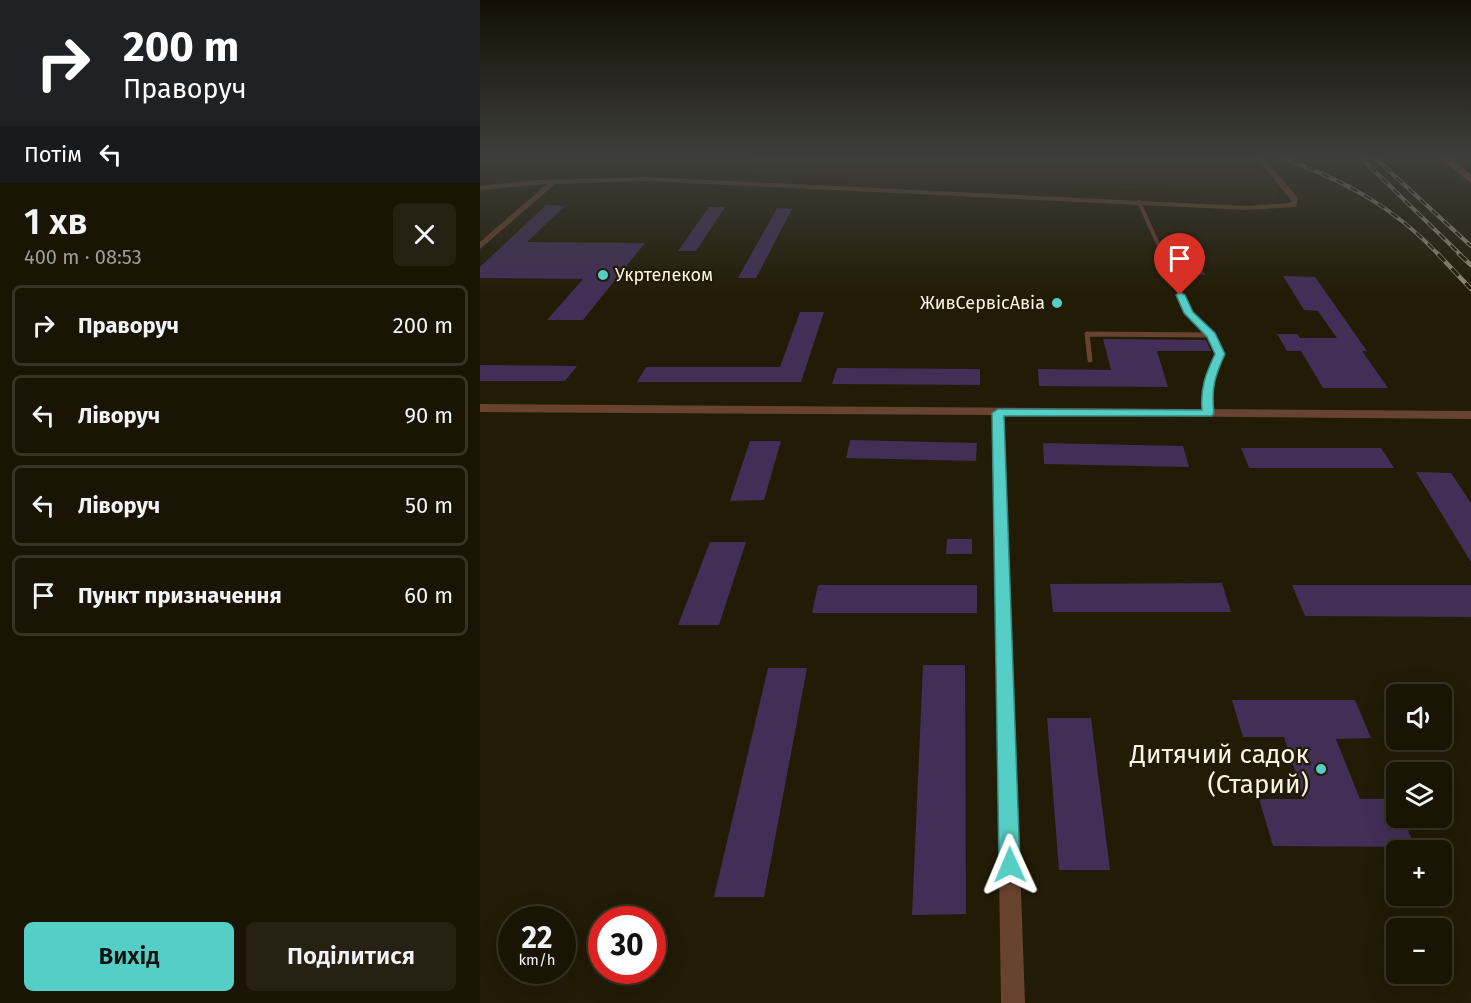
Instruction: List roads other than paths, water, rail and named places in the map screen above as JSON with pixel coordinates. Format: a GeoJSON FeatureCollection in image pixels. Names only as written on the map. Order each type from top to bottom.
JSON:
{"type":"FeatureCollection","features":[{"type":"Feature","properties":{"kind":"street"},"geometry":{"type":"LineString","coordinates":[[480,246],[529,203]]}},
{"type":"Feature","properties":{"kind":"street"},"geometry":{"type":"LineString","coordinates":[[1156,203],[1266,208],[1293,205],[1294,203]]}},
{"type":"Feature","properties":{"kind":"street"},"geometry":{"type":"LineString","coordinates":[[480,408],[1471,415]]}},
{"type":"Feature","properties":{"kind":"street"},"geometry":{"type":"LineString","coordinates":[[998,413],[1013,1003]]}},
{"type":"Feature","properties":{"kind":"lane"},"geometry":{"type":"LineString","coordinates":[[1139,203],[1189,313],[1212,336],[1220,354],[1211,373],[1206,393],[1208,413]]}},
{"type":"Feature","properties":{"kind":"lane"},"geometry":{"type":"LineString","coordinates":[[1090,360],[1087,333],[1212,336]]}},
{"type":"Feature","properties":{"kind":"railway"},"geometry":{"type":"LineString","coordinates":[[1376,203],[1403,222],[1438,254]]}},
{"type":"Feature","properties":{"kind":"railway"},"geometry":{"type":"LineString","coordinates":[[1407,203],[1461,255]]}},
{"type":"Feature","properties":{"kind":"railway"},"geometry":{"type":"LineString","coordinates":[[1424,203],[1471,246]]}},
{"type":"Feature","properties":{"kind":"railway"},"geometry":{"type":"LineString","coordinates":[[1438,254],[1471,289]]}},
{"type":"Feature","properties":{"kind":"railway"},"geometry":{"type":"LineString","coordinates":[[1459,254],[1471,265]]}},
{"type":"Feature","properties":{"kind":"place","name":"Укртелеком"},"geometry":{"type":"Point","coordinates":[603,275]}},
{"type":"Feature","properties":{"kind":"place","name":"ЖивСервісАвіа"},"geometry":{"type":"Point","coordinates":[1057,303]}},
{"type":"Feature","properties":{"kind":"place","name":"Дитячий садок (Старий)"},"geometry":{"type":"Point","coordinates":[1321,769]}}]}
